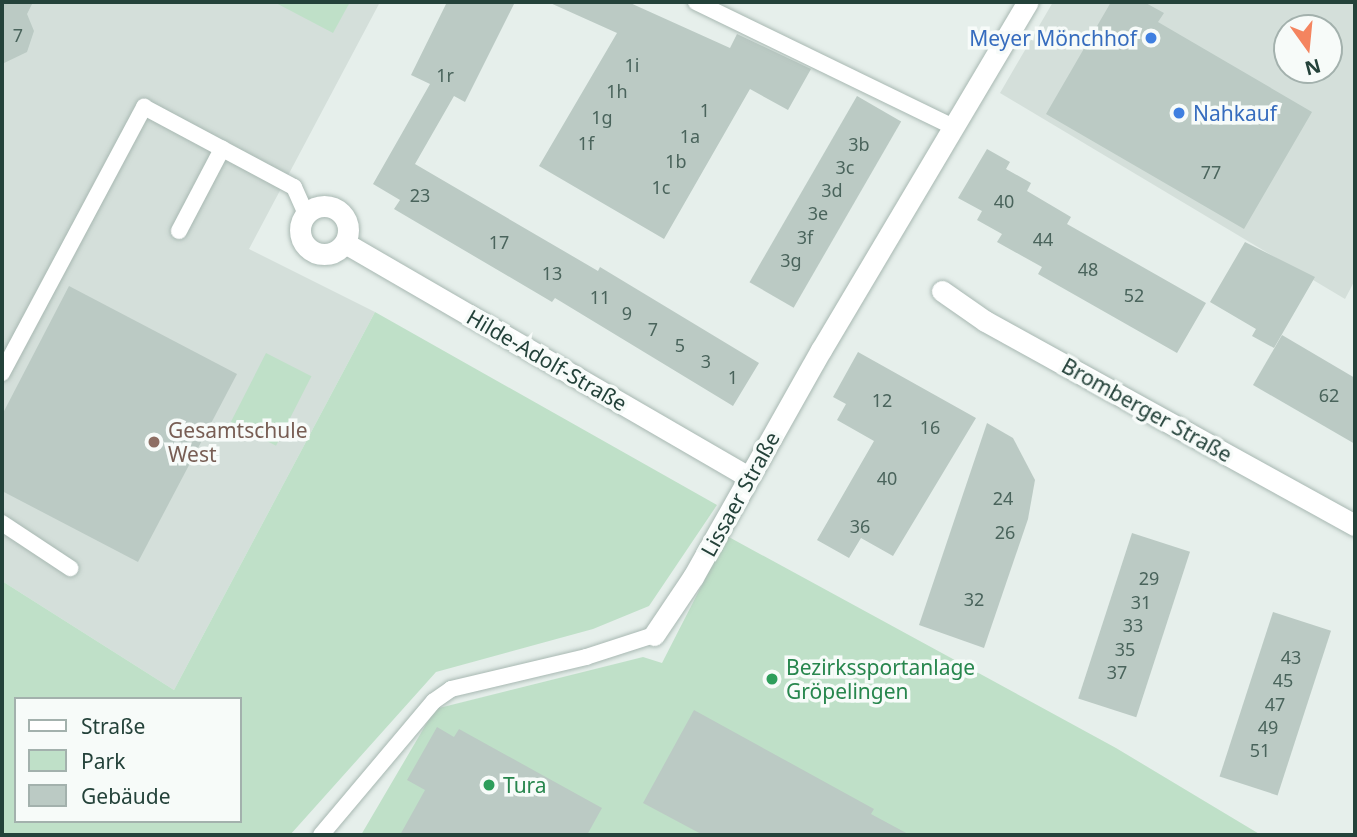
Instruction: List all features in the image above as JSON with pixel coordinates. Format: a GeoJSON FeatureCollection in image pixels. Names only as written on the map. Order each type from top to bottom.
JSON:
{"type":"FeatureCollection","features":[{"type":"Feature","properties":{"kind":"street","name":"Lissaer Straße"},"geometry":{"type":"LineString","coordinates":[[654,635],[693,577],[748,477],[1028,2]]}},
{"type":"Feature","properties":{"kind":"street"},"geometry":{"type":"LineString","coordinates":[[320,206],[337,209],[349,228],[345,243],[325,254],[310,249],[301,237],[306,214],[320,206]]}},
{"type":"Feature","properties":{"kind":"street","name":"Hilde-Adolf-Straße"},"geometry":{"type":"LineString","coordinates":[[345,243],[748,477]]}},
{"type":"Feature","properties":{"kind":"street","name":"Bromberger Straße"},"geometry":{"type":"LineString","coordinates":[[942,291],[985,321],[1355,525]]}},
{"type":"Feature","properties":{"kind":"lane"},"geometry":{"type":"LineString","coordinates":[[696,2],[954,127]]}},
{"type":"Feature","properties":{"kind":"lane"},"geometry":{"type":"LineString","coordinates":[[2,373],[144,107],[295,187],[306,214]]}},
{"type":"Feature","properties":{"kind":"lane"},"geometry":{"type":"LineString","coordinates":[[179,231],[222,149]]}},
{"type":"Feature","properties":{"kind":"lane"},"geometry":{"type":"LineString","coordinates":[[2,523],[71,568]]}},
{"type":"Feature","properties":{"kind":"lane","name":"Lissaer Straße"},"geometry":{"type":"LineString","coordinates":[[321,835],[434,701],[451,689],[586,657],[654,635]]}},
{"type":"Feature","properties":{"kind":"shaded area","name":"Gesamtschule West"},"geometry":{"type":"Polygon","coordinates":[[[2,2],[380,2],[249,249],[375,312],[174,690],[2,581],[2,2]]]}},
{"type":"Feature","properties":{"kind":"shaded area"},"geometry":{"type":"Polygon","coordinates":[[[1053,2],[1355,2],[1355,280],[1345,299],[1000,93],[1053,2]]]}},
{"type":"Feature","properties":{"kind":"green space"},"geometry":{"type":"Polygon","coordinates":[[[274,2],[350,2],[333,33],[274,2]]]}},
{"type":"Feature","properties":{"kind":"green space"},"geometry":{"type":"Polygon","coordinates":[[[375,312],[717,505],[649,606],[593,629],[436,672],[290,835],[2,835],[2,581],[174,690],[375,312]]]}},
{"type":"Feature","properties":{"kind":"green space"},"geometry":{"type":"Polygon","coordinates":[[[266,353],[311,376],[276,446],[231,422],[266,353]]]}},
{"type":"Feature","properties":{"kind":"green space","name":"Bezirkssportanlage Gröpelingen"},"geometry":{"type":"Polygon","coordinates":[[[727,536],[1116,748],[1261,835],[361,835],[435,709],[643,657],[662,663],[727,536]]]}},
{"type":"Feature","properties":{"kind":"building"},"geometry":{"type":"Polygon","coordinates":[[[2,2],[33,2],[27,14],[34,31],[27,52],[2,64],[2,2]]]}},
{"type":"Feature","properties":{"kind":"building"},"geometry":{"type":"Polygon","coordinates":[[[447,2],[515,2],[465,102],[454,96],[415,164],[598,271],[600,267],[759,363],[733,406],[555,298],[552,302],[394,209],[400,200],[373,184],[430,84],[411,75],[447,2]]]}},
{"type":"Feature","properties":{"kind":"building"},"geometry":{"type":"Polygon","coordinates":[[[548,2],[628,2],[730,48],[737,34],[811,69],[788,110],[750,89],[664,239],[539,166],[617,33],[548,2]]]}},
{"type":"Feature","properties":{"kind":"building"},"geometry":{"type":"Polygon","coordinates":[[[1111,2],[1144,2],[1164,13],[1158,22],[1312,112],[1244,229],[1046,114],[1111,2]]]}},
{"type":"Feature","properties":{"kind":"building"},"geometry":{"type":"Polygon","coordinates":[[[857,96],[901,122],[794,308],[750,282],[857,96]]]}},
{"type":"Feature","properties":{"kind":"building"},"geometry":{"type":"Polygon","coordinates":[[[987,149],[1010,162],[1006,169],[1031,183],[1027,191],[1071,217],[1067,224],[1206,303],[1177,353],[1038,274],[1042,267],[997,242],[1002,234],[977,220],[982,211],[958,198],[987,149]]]}},
{"type":"Feature","properties":{"kind":"building"},"geometry":{"type":"Polygon","coordinates":[[[1245,242],[1315,277],[1274,348],[1252,336],[1256,329],[1210,302],[1245,242]]]}},
{"type":"Feature","properties":{"kind":"building"},"geometry":{"type":"Polygon","coordinates":[[[69,286],[237,374],[138,562],[2,491],[2,415],[69,286]]]}},
{"type":"Feature","properties":{"kind":"building"},"geometry":{"type":"Polygon","coordinates":[[[1282,335],[1355,378],[1355,444],[1253,385],[1282,335]]]}},
{"type":"Feature","properties":{"kind":"building"},"geometry":{"type":"Polygon","coordinates":[[[858,352],[976,418],[893,556],[861,538],[849,558],[817,540],[874,441],[837,420],[846,404],[833,397],[858,352]]]}},
{"type":"Feature","properties":{"kind":"building"},"geometry":{"type":"Polygon","coordinates":[[[987,423],[1013,438],[1035,480],[1028,519],[984,648],[919,625],[987,423]]]}},
{"type":"Feature","properties":{"kind":"building"},"geometry":{"type":"Polygon","coordinates":[[[1132,533],[1190,552],[1136,717],[1078,698],[1132,533]]]}},
{"type":"Feature","properties":{"kind":"building"},"geometry":{"type":"Polygon","coordinates":[[[1273,612],[1331,631],[1278,795],[1220,777],[1273,612]]]}},
{"type":"Feature","properties":{"kind":"building"},"geometry":{"type":"Polygon","coordinates":[[[694,710],[874,809],[871,814],[910,835],[703,835],[643,803],[694,710]]]}},
{"type":"Feature","properties":{"kind":"building","name":"Tura"},"geometry":{"type":"Polygon","coordinates":[[[437,727],[454,737],[459,729],[602,808],[587,835],[400,835],[425,790],[407,780],[437,727]]]}},
{"type":"Feature","properties":{"kind":"place","name":"Meyer Mönchhof"},"geometry":{"type":"Point","coordinates":[1151,38]}},
{"type":"Feature","properties":{"kind":"place","name":"Nahkauf"},"geometry":{"type":"Point","coordinates":[1179,113]}},
{"type":"Feature","properties":{"kind":"place","name":"Gesamtschule West"},"geometry":{"type":"Point","coordinates":[154,442]}},
{"type":"Feature","properties":{"kind":"place","name":"Bezirkssportanlage Gröpelingen"},"geometry":{"type":"Point","coordinates":[772,679]}},
{"type":"Feature","properties":{"kind":"place","name":"Tura"},"geometry":{"type":"Point","coordinates":[489,785]}}]}
